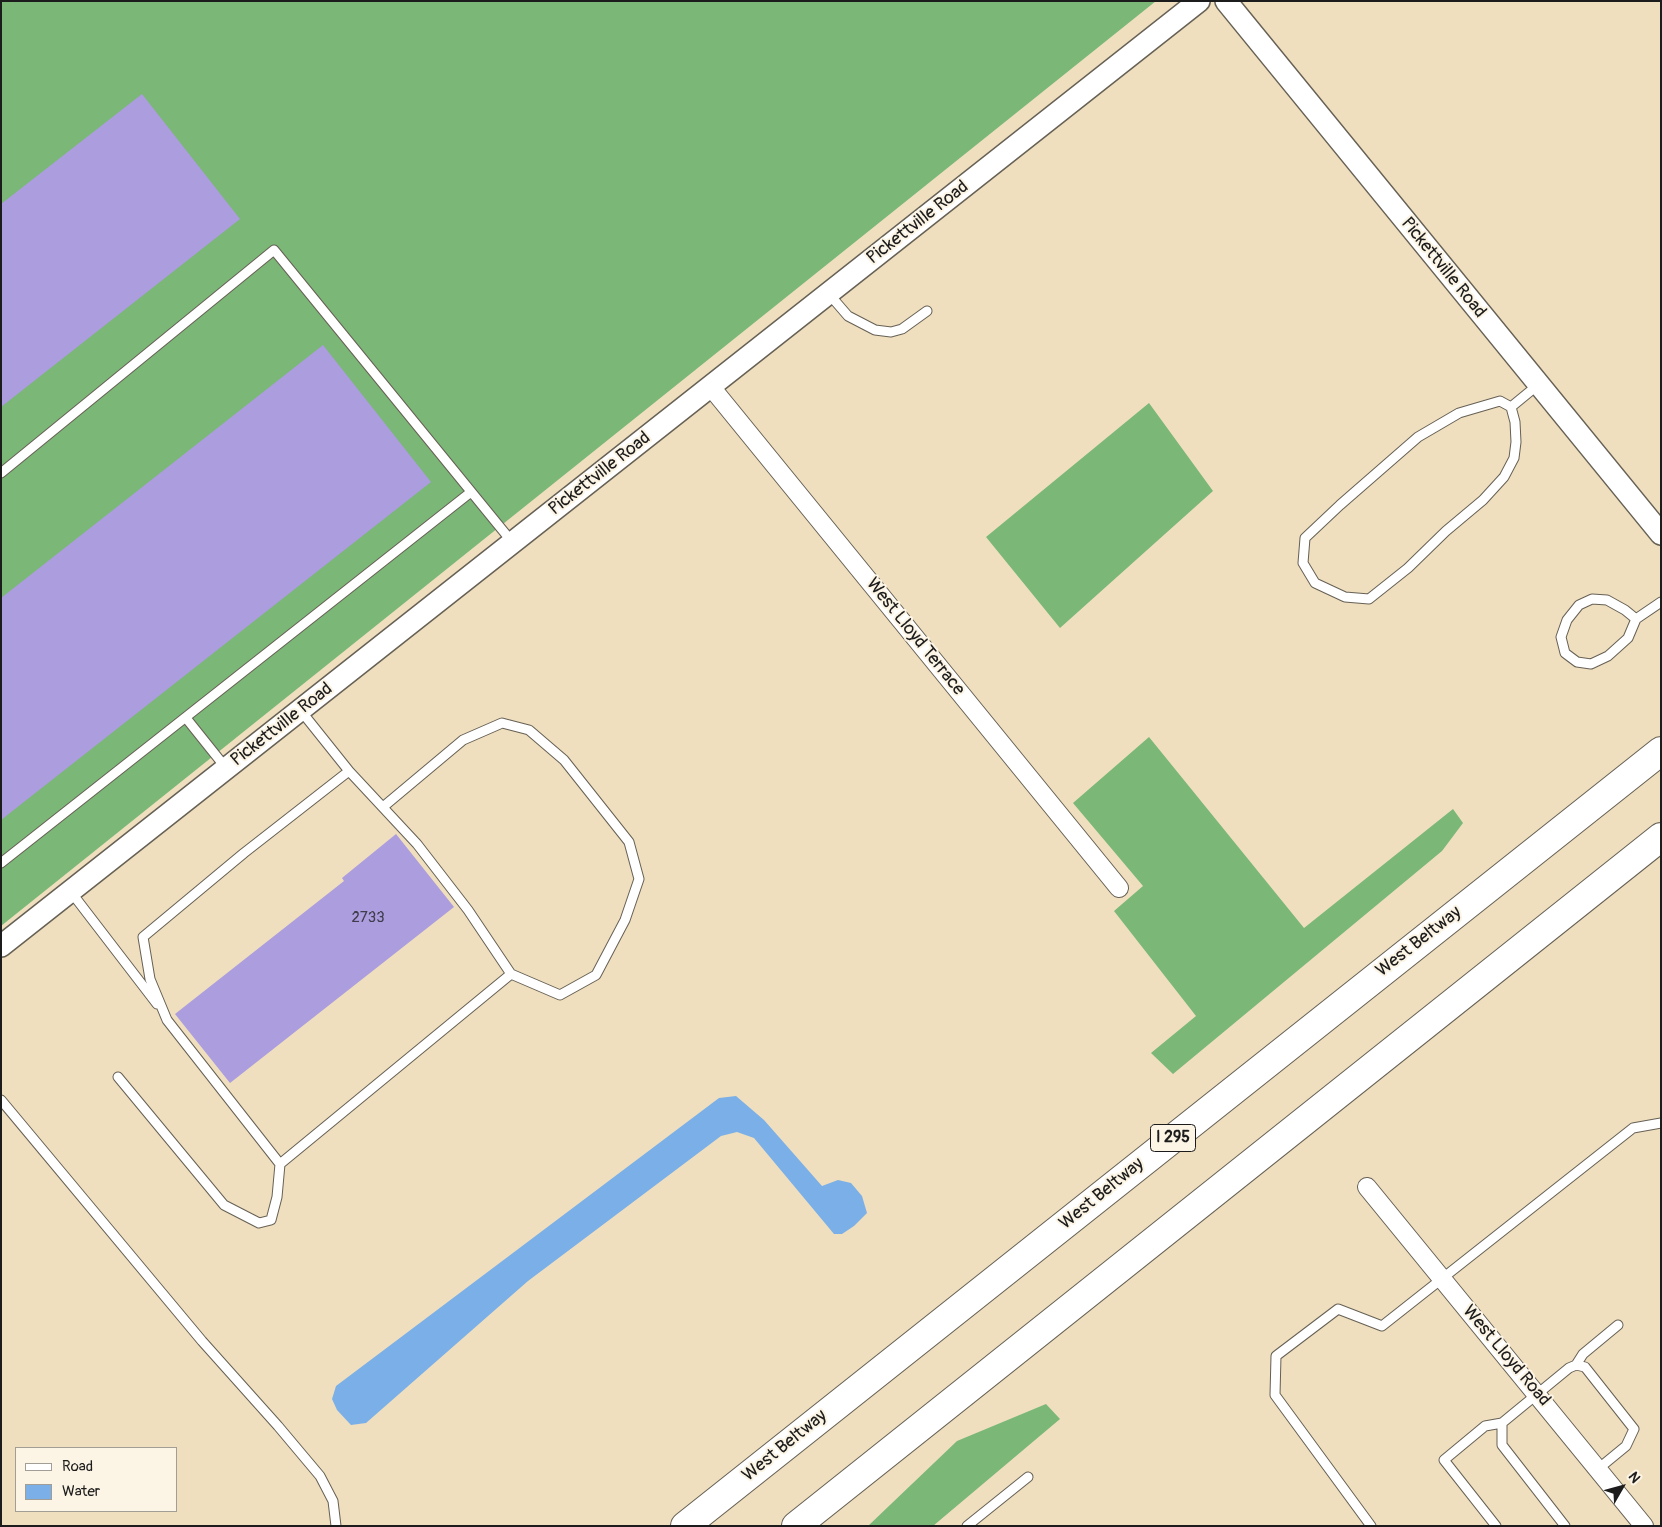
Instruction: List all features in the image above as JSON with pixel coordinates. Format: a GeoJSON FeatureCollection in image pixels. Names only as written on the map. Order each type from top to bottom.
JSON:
{"type":"FeatureCollection","features":[{"type":"Feature","properties":{"kind":"highway","name":"West Beltway"},"geometry":{"type":"LineString","coordinates":[[685,1526],[1661,751]]}},
{"type":"Feature","properties":{"kind":"highway"},"geometry":{"type":"LineString","coordinates":[[796,1526],[1661,837]]}},
{"type":"Feature","properties":{"kind":"street","name":"Pickettville Road"},"geometry":{"type":"LineString","coordinates":[[1,946],[1199,1]]}},
{"type":"Feature","properties":{"kind":"street","name":"Pickettville Road"},"geometry":{"type":"LineString","coordinates":[[1226,1],[1661,534]]}},
{"type":"Feature","properties":{"kind":"street","name":"West Lloyd Terrace"},"geometry":{"type":"LineString","coordinates":[[711,387],[1119,888]]}},
{"type":"Feature","properties":{"kind":"street","name":"West Lloyd Road"},"geometry":{"type":"LineString","coordinates":[[1367,1187],[1644,1526]]}},
{"type":"Feature","properties":{"kind":"lane"},"geometry":{"type":"LineString","coordinates":[[1,473],[274,250],[513,543]]}},
{"type":"Feature","properties":{"kind":"lane"},"geometry":{"type":"LineString","coordinates":[[828,294],[848,316],[875,330],[891,332],[902,329],[927,311]]}},
{"type":"Feature","properties":{"kind":"lane"},"geometry":{"type":"LineString","coordinates":[[1511,407],[1539,384]]}},
{"type":"Feature","properties":{"kind":"lane"},"geometry":{"type":"LineString","coordinates":[[1500,401],[1511,407],[1515,422],[1516,442],[1514,458],[1504,477],[1483,500],[1446,531],[1408,568],[1370,599],[1344,597],[1315,583],[1303,563],[1306,538],[1340,505],[1418,437],[1459,413],[1500,401]]}},
{"type":"Feature","properties":{"kind":"lane"},"geometry":{"type":"LineString","coordinates":[[1,863],[471,492]]}},
{"type":"Feature","properties":{"kind":"lane"},"geometry":{"type":"LineString","coordinates":[[1636,619],[1607,600],[1592,599],[1579,605],[1567,620],[1561,637],[1565,652],[1577,662],[1591,664],[1608,656],[1628,638],[1636,619],[1661,602]]}},
{"type":"Feature","properties":{"kind":"lane"},"geometry":{"type":"LineString","coordinates":[[300,710],[349,771],[383,808],[417,844],[468,910],[511,974],[560,995],[596,975],[625,920],[639,879],[629,842],[564,760],[529,730],[502,723],[463,740],[383,808]]}},
{"type":"Feature","properties":{"kind":"lane"},"geometry":{"type":"LineString","coordinates":[[186,718],[227,769]]}},
{"type":"Feature","properties":{"kind":"lane"},"geometry":{"type":"LineString","coordinates":[[118,1077],[224,1205],[259,1223],[271,1220],[278,1197],[280,1164],[167,1020],[150,979],[143,937],[244,853],[349,771]]}},
{"type":"Feature","properties":{"kind":"lane"},"geometry":{"type":"LineString","coordinates":[[71,892],[164,1014]]}},
{"type":"Feature","properties":{"kind":"lane"},"geometry":{"type":"LineString","coordinates":[[280,1164],[511,974]]}},
{"type":"Feature","properties":{"kind":"lane"},"geometry":{"type":"LineString","coordinates":[[1,1100],[196,1334],[320,1476],[333,1501],[336,1526]]}},
{"type":"Feature","properties":{"kind":"lane"},"geometry":{"type":"LineString","coordinates":[[1371,1526],[1275,1395],[1276,1356],[1338,1309],[1382,1326],[1633,1128],[1661,1122]]}},
{"type":"Feature","properties":{"kind":"lane"},"geometry":{"type":"LineString","coordinates":[[1576,1366],[1583,1354],[1618,1325]]}},
{"type":"Feature","properties":{"kind":"lane"},"geometry":{"type":"LineString","coordinates":[[1496,1526],[1444,1460],[1485,1426],[1502,1423],[1569,1368],[1576,1366],[1585,1367],[1634,1429],[1626,1446],[1598,1469]]}},
{"type":"Feature","properties":{"kind":"lane"},"geometry":{"type":"LineString","coordinates":[[1502,1423],[1502,1444],[1565,1526]]}},
{"type":"Feature","properties":{"kind":"lane"},"geometry":{"type":"LineString","coordinates":[[967,1526],[1028,1478]]}},
{"type":"Feature","properties":{"kind":"green space"},"geometry":{"type":"Polygon","coordinates":[[[1,1],[1156,1],[1,926],[1,1]]]}},
{"type":"Feature","properties":{"kind":"green space"},"geometry":{"type":"Polygon","coordinates":[[[1149,403],[1213,491],[1060,628],[986,537],[1149,403]]]}},
{"type":"Feature","properties":{"kind":"green space"},"geometry":{"type":"Polygon","coordinates":[[[1149,737],[1304,928],[1453,809],[1463,823],[1442,851],[1173,1074],[1151,1053],[1196,1016],[1114,911],[1143,886],[1073,803],[1149,737]]]}},
{"type":"Feature","properties":{"kind":"green space"},"geometry":{"type":"Polygon","coordinates":[[[1046,1404],[1060,1419],[933,1526],[868,1526],[957,1441],[1046,1404]]]}},
{"type":"Feature","properties":{"kind":"water"},"geometry":{"type":"Polygon","coordinates":[[[736,1096],[764,1120],[822,1186],[838,1180],[851,1183],[862,1196],[867,1213],[854,1226],[842,1234],[834,1234],[754,1138],[737,1132],[721,1136],[528,1281],[366,1423],[351,1425],[337,1410],[332,1399],[336,1386],[719,1098],[736,1096]]]}},
{"type":"Feature","properties":{"kind":"building"},"geometry":{"type":"Polygon","coordinates":[[[142,94],[240,219],[1,407],[1,204],[142,94]]]}},
{"type":"Feature","properties":{"kind":"building"},"geometry":{"type":"Polygon","coordinates":[[[323,345],[431,482],[1,820],[1,598],[323,345]]]}},
{"type":"Feature","properties":{"kind":"building"},"geometry":{"type":"Polygon","coordinates":[[[396,834],[454,907],[230,1083],[175,1014],[344,881],[342,878],[396,834]]]}}]}
